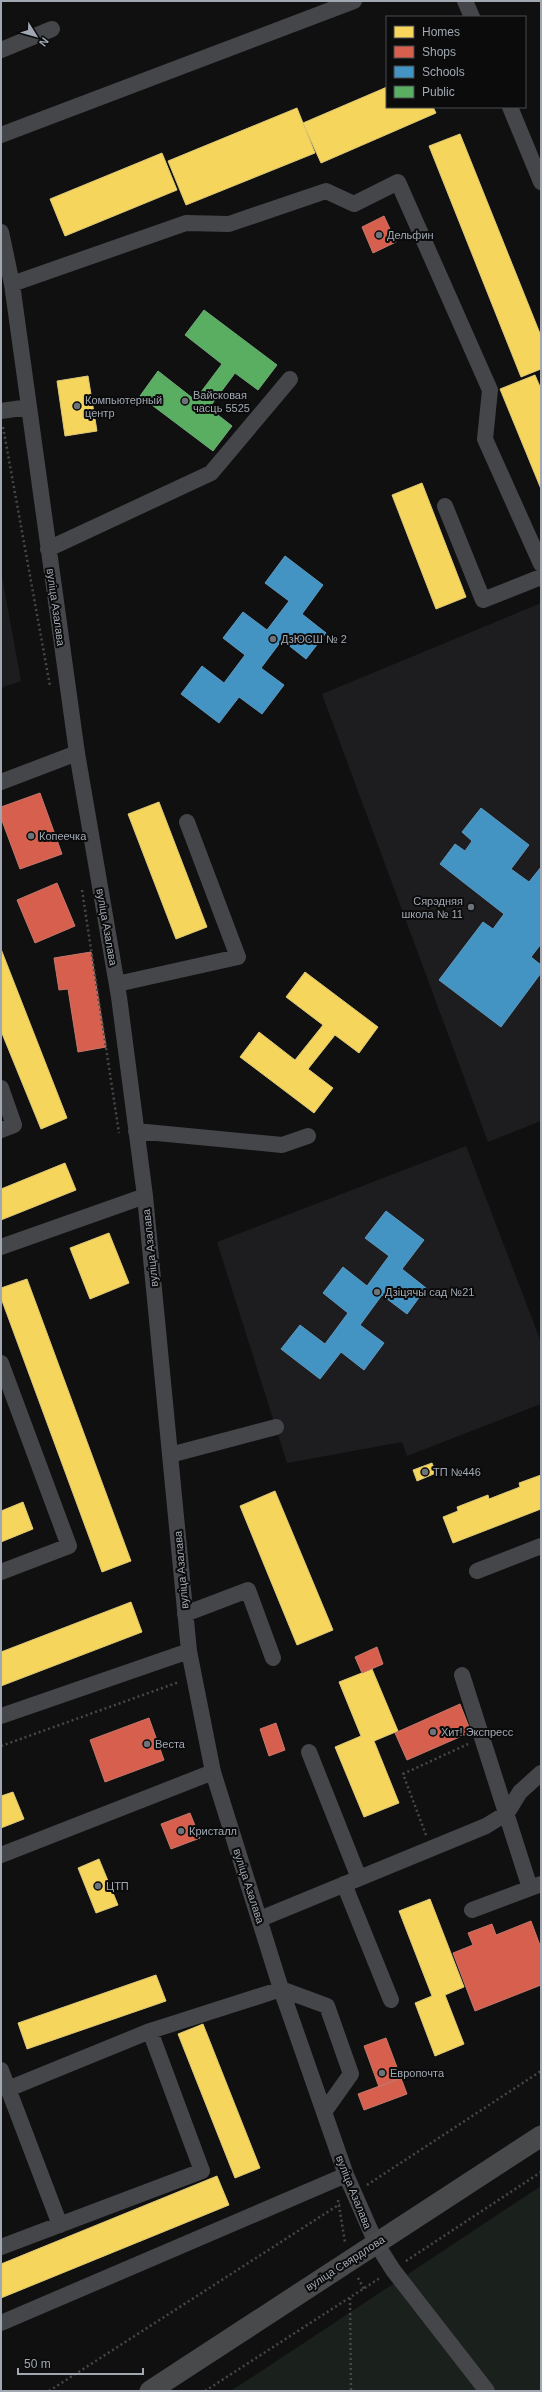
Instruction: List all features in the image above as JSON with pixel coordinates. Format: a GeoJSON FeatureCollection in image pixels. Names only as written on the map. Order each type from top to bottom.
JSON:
{"type":"FeatureCollection","features":[{"type":"Feature","properties":{"kind":"main road","name":"вуліца Свярдлова"},"geometry":{"type":"LineString","coordinates":[[150,2391],[541,2136]]}},
{"type":"Feature","properties":{"kind":"street"},"geometry":{"type":"LineString","coordinates":[[1,135],[354,1]]}},
{"type":"Feature","properties":{"kind":"street"},"geometry":{"type":"LineString","coordinates":[[465,1],[472,16]]}},
{"type":"Feature","properties":{"kind":"street"},"geometry":{"type":"LineString","coordinates":[[1,50],[52,29]]}},
{"type":"Feature","properties":{"kind":"street"},"geometry":{"type":"LineString","coordinates":[[510,108],[541,182]]}},
{"type":"Feature","properties":{"kind":"street"},"geometry":{"type":"LineString","coordinates":[[12,284],[186,223],[229,224],[326,191],[354,204],[398,182],[490,390],[485,439],[541,564]]}},
{"type":"Feature","properties":{"kind":"street","name":"вуліца Азалава"},"geometry":{"type":"LineString","coordinates":[[1,232],[12,284],[77,753],[117,984],[145,1196],[189,1651],[213,1772],[281,1989],[354,2194],[376,2243],[393,2270],[487,2391]]}},
{"type":"Feature","properties":{"kind":"street"},"geometry":{"type":"LineString","coordinates":[[48,549],[211,473],[290,379]]}},
{"type":"Feature","properties":{"kind":"street"},"geometry":{"type":"LineString","coordinates":[[1,411],[28,407]]}},
{"type":"Feature","properties":{"kind":"street"},"geometry":{"type":"LineString","coordinates":[[445,506],[483,600],[541,577]]}},
{"type":"Feature","properties":{"kind":"street"},"geometry":{"type":"LineString","coordinates":[[1,782],[77,753]]}},
{"type":"Feature","properties":{"kind":"street"},"geometry":{"type":"LineString","coordinates":[[117,984],[238,957],[187,822]]}},
{"type":"Feature","properties":{"kind":"street"},"geometry":{"type":"LineString","coordinates":[[1,1088],[14,1125],[1,1130]]}},
{"type":"Feature","properties":{"kind":"street"},"geometry":{"type":"LineString","coordinates":[[136,1131],[282,1145],[308,1136]]}},
{"type":"Feature","properties":{"kind":"street"},"geometry":{"type":"LineString","coordinates":[[1,1247],[145,1196]]}},
{"type":"Feature","properties":{"kind":"street"},"geometry":{"type":"LineString","coordinates":[[1,1363],[69,1546],[1,1572]]}},
{"type":"Feature","properties":{"kind":"street"},"geometry":{"type":"LineString","coordinates":[[170,1455],[276,1427]]}},
{"type":"Feature","properties":{"kind":"street"},"geometry":{"type":"LineString","coordinates":[[477,1571],[541,1546]]}},
{"type":"Feature","properties":{"kind":"street"},"geometry":{"type":"LineString","coordinates":[[185,1614],[248,1590],[273,1658]]}},
{"type":"Feature","properties":{"kind":"street"},"geometry":{"type":"LineString","coordinates":[[1,1716],[189,1651]]}},
{"type":"Feature","properties":{"kind":"street"},"geometry":{"type":"LineString","coordinates":[[462,1675],[507,1813],[536,1886],[472,1910]]}},
{"type":"Feature","properties":{"kind":"street"},"geometry":{"type":"LineString","coordinates":[[309,1752],[360,1878]]}},
{"type":"Feature","properties":{"kind":"street"},"geometry":{"type":"LineString","coordinates":[[1,1855],[213,1772]]}},
{"type":"Feature","properties":{"kind":"street"},"geometry":{"type":"LineString","coordinates":[[260,1919],[486,1826],[507,1813],[520,1792],[541,1773]]}},
{"type":"Feature","properties":{"kind":"street"},"geometry":{"type":"LineString","coordinates":[[344,1884],[391,2000]]}},
{"type":"Feature","properties":{"kind":"street"},"geometry":{"type":"LineString","coordinates":[[8,2089],[150,2031],[281,1989],[326,2006],[351,2074],[324,2112]]}},
{"type":"Feature","properties":{"kind":"street"},"geometry":{"type":"LineString","coordinates":[[1,2247],[202,2171],[150,2031]]}},
{"type":"Feature","properties":{"kind":"street"},"geometry":{"type":"LineString","coordinates":[[1,2070],[60,2225]]}},
{"type":"Feature","properties":{"kind":"street"},"geometry":{"type":"LineString","coordinates":[[1,2323],[346,2175]]}},
{"type":"Feature","properties":{"kind":"path"},"geometry":{"type":"LineString","coordinates":[[1,1746],[179,1682]]}},
{"type":"Feature","properties":{"kind":"path"},"geometry":{"type":"LineString","coordinates":[[431,1848],[403,1774],[482,1738]]}},
{"type":"Feature","properties":{"kind":"path"},"geometry":{"type":"LineString","coordinates":[[49,2391],[541,2071]]}},
{"type":"Feature","properties":{"kind":"path"},"geometry":{"type":"LineString","coordinates":[[205,2391],[393,2270],[541,2172]]}},
{"type":"Feature","properties":{"kind":"path"},"geometry":{"type":"LineString","coordinates":[[350,2298],[351,2391]]}},
{"type":"Feature","properties":{"kind":"shaded area"},"geometry":{"type":"Polygon","coordinates":[[[1,571],[21,681],[1,688],[1,571]]]}},
{"type":"Feature","properties":{"kind":"shaded area","name":"Сярэдняя школа № 11"},"geometry":{"type":"Polygon","coordinates":[[[541,603],[541,1121],[488,1142],[322,694],[541,603]]]}},
{"type":"Feature","properties":{"kind":"shaded area","name":"Дзіцячы сад №21"},"geometry":{"type":"Polygon","coordinates":[[[466,1146],[541,1342],[541,1404],[407,1456],[402,1442],[287,1463],[217,1242],[466,1146]]]}},
{"type":"Feature","properties":{"kind":"shaded area"},"geometry":{"type":"Polygon","coordinates":[[[541,2186],[541,2391],[230,2391],[257,2374],[541,2186]]]}},
{"type":"Feature","properties":{"kind":"building: Homes"},"geometry":{"type":"Polygon","coordinates":[[[386,87],[386,108],[434,108],[436,113],[321,163],[303,123],[386,87]]]}},
{"type":"Feature","properties":{"kind":"building: Homes"},"geometry":{"type":"Polygon","coordinates":[[[297,108],[315,153],[186,205],[168,161],[297,108]]]}},
{"type":"Feature","properties":{"kind":"building: Homes"},"geometry":{"type":"Polygon","coordinates":[[[460,134],[541,336],[541,369],[521,377],[429,146],[460,134]]]}},
{"type":"Feature","properties":{"kind":"building: Homes"},"geometry":{"type":"Polygon","coordinates":[[[162,153],[177,190],[65,236],[50,199],[162,153]]]}},
{"type":"Feature","properties":{"kind":"building: Homes"},"geometry":{"type":"Polygon","coordinates":[[[535,375],[541,389],[541,489],[500,389],[535,375]]]}},
{"type":"Feature","properties":{"kind":"building: Homes","name":"Компьютерный центр"},"geometry":{"type":"Polygon","coordinates":[[[88,376],[97,431],[65,436],[57,381],[88,376]]]}},
{"type":"Feature","properties":{"kind":"building: Homes"},"geometry":{"type":"Polygon","coordinates":[[[422,483],[466,597],[436,609],[392,495],[422,483]]]}},
{"type":"Feature","properties":{"kind":"building: Homes"},"geometry":{"type":"Polygon","coordinates":[[[159,802],[207,927],[176,939],[128,814],[159,802]]]}},
{"type":"Feature","properties":{"kind":"building: Homes"},"geometry":{"type":"Polygon","coordinates":[[[1,949],[67,1118],[41,1129],[1,1031],[1,949]]]}},
{"type":"Feature","properties":{"kind":"building: Homes"},"geometry":{"type":"Polygon","coordinates":[[[305,972],[378,1027],[359,1053],[335,1035],[308,1069],[333,1088],[314,1113],[240,1057],[259,1032],[295,1060],[323,1025],[286,997],[305,972]]]}},
{"type":"Feature","properties":{"kind":"building: Homes"},"geometry":{"type":"Polygon","coordinates":[[[65,1163],[76,1190],[1,1220],[1,1189],[65,1163]]]}},
{"type":"Feature","properties":{"kind":"building: Homes"},"geometry":{"type":"Polygon","coordinates":[[[109,1233],[129,1283],[90,1299],[70,1248],[109,1233]]]}},
{"type":"Feature","properties":{"kind":"building: Homes"},"geometry":{"type":"Polygon","coordinates":[[[27,1279],[131,1561],[102,1572],[1,1298],[1,1288],[27,1279]]]}},
{"type":"Feature","properties":{"kind":"building: Homes","name":"ТП №446"},"geometry":{"type":"Polygon","coordinates":[[[432,1463],[436,1473],[417,1481],[413,1470],[432,1463]]]}},
{"type":"Feature","properties":{"kind":"building: Homes"},"geometry":{"type":"Polygon","coordinates":[[[541,1475],[541,1509],[453,1543],[443,1517],[458,1511],[457,1507],[488,1495],[489,1499],[520,1487],[519,1483],[541,1475]]]}},
{"type":"Feature","properties":{"kind":"building: Homes"},"geometry":{"type":"Polygon","coordinates":[[[275,1491],[333,1630],[297,1645],[240,1506],[275,1491]]]}},
{"type":"Feature","properties":{"kind":"building: Homes"},"geometry":{"type":"Polygon","coordinates":[[[23,1502],[33,1529],[1,1542],[1,1511],[23,1502]]]}},
{"type":"Feature","properties":{"kind":"building: Homes"},"geometry":{"type":"Polygon","coordinates":[[[131,1602],[142,1632],[1,1686],[1,1652],[131,1602]]]}},
{"type":"Feature","properties":{"kind":"building: Homes"},"geometry":{"type":"Polygon","coordinates":[[[372,1669],[398,1731],[374,1741],[399,1803],[364,1817],[335,1747],[361,1736],[339,1682],[372,1669]]]}},
{"type":"Feature","properties":{"kind":"building: Homes"},"geometry":{"type":"Polygon","coordinates":[[[13,1792],[24,1819],[1,1828],[1,1796],[13,1792]]]}},
{"type":"Feature","properties":{"kind":"building: Homes","name":"ЦТП"},"geometry":{"type":"Polygon","coordinates":[[[99,1859],[118,1905],[96,1913],[78,1868],[99,1859]]]}},
{"type":"Feature","properties":{"kind":"building: Homes"},"geometry":{"type":"Polygon","coordinates":[[[430,1899],[464,1987],[445,1995],[464,2044],[435,2056],[415,2003],[432,1996],[399,1911],[430,1899]]]}},
{"type":"Feature","properties":{"kind":"building: Homes"},"geometry":{"type":"Polygon","coordinates":[[[156,1975],[166,2001],[27,2049],[18,2023],[156,1975]]]}},
{"type":"Feature","properties":{"kind":"building: Homes"},"geometry":{"type":"Polygon","coordinates":[[[203,2024],[260,2168],[235,2178],[178,2034],[203,2024]]]}},
{"type":"Feature","properties":{"kind":"building: Homes"},"geometry":{"type":"Polygon","coordinates":[[[217,2176],[229,2205],[1,2298],[1,2264],[217,2176]]]}},
{"type":"Feature","properties":{"kind":"building: Shops","name":"Дельфин"},"geometry":{"type":"Polygon","coordinates":[[[384,216],[396,242],[373,253],[362,227],[384,216]]]}},
{"type":"Feature","properties":{"kind":"building: Shops","name":"Копеечка"},"geometry":{"type":"Polygon","coordinates":[[[40,793],[62,854],[20,869],[1,818],[1,807],[40,793]]]}},
{"type":"Feature","properties":{"kind":"building: Shops"},"geometry":{"type":"Polygon","coordinates":[[[57,883],[75,926],[35,943],[17,900],[57,883]]]}},
{"type":"Feature","properties":{"kind":"building: Shops"},"geometry":{"type":"Polygon","coordinates":[[[91,952],[106,1047],[78,1052],[68,989],[59,990],[54,958],[91,952]]]}},
{"type":"Feature","properties":{"kind":"building: Shops"},"geometry":{"type":"Polygon","coordinates":[[[377,1647],[383,1664],[362,1673],[355,1657],[377,1647]]]}},
{"type":"Feature","properties":{"kind":"building: Shops","name":"Хит! Экспресс"},"geometry":{"type":"Polygon","coordinates":[[[460,1704],[471,1732],[407,1760],[395,1733],[460,1704]]]}},
{"type":"Feature","properties":{"kind":"building: Shops"},"geometry":{"type":"Polygon","coordinates":[[[149,1718],[164,1760],[105,1782],[90,1740],[149,1718]]]}},
{"type":"Feature","properties":{"kind":"building: Shops"},"geometry":{"type":"Polygon","coordinates":[[[276,1723],[285,1750],[269,1756],[260,1729],[276,1723]]]}},
{"type":"Feature","properties":{"kind":"building: Shops","name":"Кристалл"},"geometry":{"type":"Polygon","coordinates":[[[190,1813],[200,1838],[171,1849],[161,1824],[190,1813]]]}},
{"type":"Feature","properties":{"kind":"building: Shops"},"geometry":{"type":"Polygon","coordinates":[[[531,1921],[541,1948],[541,1985],[475,2011],[453,1953],[473,1945],[468,1933],[492,1924],[496,1935],[531,1921]]]}},
{"type":"Feature","properties":{"kind":"building: Shops"},"geometry":{"type":"Polygon","coordinates":[[[386,2038],[401,2078],[379,2087],[364,2046],[386,2038]]]}},
{"type":"Feature","properties":{"kind":"building: Shops"},"geometry":{"type":"Polygon","coordinates":[[[401,2078],[407,2094],[364,2110],[358,2094],[401,2078]]]}},
{"type":"Feature","properties":{"kind":"building: Schools","name":"ДзЮСШ № 2"},"geometry":{"type":"Polygon","coordinates":[[[285,556],[323,585],[302,614],[326,633],[306,659],[282,640],[261,668],[284,685],[262,714],[239,697],[219,723],[181,694],[202,666],[224,683],[245,655],[223,638],[243,612],[267,630],[289,601],[265,583],[285,556]]]}},
{"type":"Feature","properties":{"kind":"building: Schools"},"geometry":{"type":"Polygon","coordinates":[[[481,808],[529,845],[511,869],[529,882],[541,867],[541,944],[531,957],[541,965],[541,973],[501,1027],[439,980],[483,922],[493,929],[504,914],[440,864],[455,844],[465,851],[472,841],[462,832],[481,808]]]}},
{"type":"Feature","properties":{"kind":"building: Schools"},"geometry":{"type":"Polygon","coordinates":[[[386,1211],[424,1240],[402,1269],[426,1288],[407,1314],[382,1295],[360,1325],[384,1343],[364,1370],[341,1352],[320,1379],[281,1349],[300,1325],[325,1344],[348,1313],[323,1293],[343,1267],[367,1286],[389,1256],[365,1238],[386,1211]]]}},
{"type":"Feature","properties":{"kind":"building: Public"},"geometry":{"type":"Polygon","coordinates":[[[204,310],[277,365],[258,390],[235,373],[209,408],[232,426],[213,451],[140,396],[158,371],[195,400],[222,364],[185,335],[204,310]]]}},
{"type":"Feature","properties":{"kind":"place","name":"Дельфин"},"geometry":{"type":"Point","coordinates":[379,235]}},
{"type":"Feature","properties":{"kind":"place","name":"Вайсковая часць 5525"},"geometry":{"type":"Point","coordinates":[185,401]}},
{"type":"Feature","properties":{"kind":"place","name":"Компьютерный центр"},"geometry":{"type":"Point","coordinates":[77,406]}},
{"type":"Feature","properties":{"kind":"place","name":"ДзЮСШ № 2"},"geometry":{"type":"Point","coordinates":[273,639]}},
{"type":"Feature","properties":{"kind":"place","name":"Копеечка"},"geometry":{"type":"Point","coordinates":[31,836]}},
{"type":"Feature","properties":{"kind":"place","name":"Сярэдняя школа № 11"},"geometry":{"type":"Point","coordinates":[471,907]}},
{"type":"Feature","properties":{"kind":"place","name":"Дзіцячы сад №21"},"geometry":{"type":"Point","coordinates":[377,1292]}},
{"type":"Feature","properties":{"kind":"place","name":"ТП №446"},"geometry":{"type":"Point","coordinates":[425,1472]}},
{"type":"Feature","properties":{"kind":"place","name":"Хит! Экспресс"},"geometry":{"type":"Point","coordinates":[433,1732]}},
{"type":"Feature","properties":{"kind":"place","name":"Веста"},"geometry":{"type":"Point","coordinates":[147,1744]}},
{"type":"Feature","properties":{"kind":"place","name":"Кристалл"},"geometry":{"type":"Point","coordinates":[181,1831]}},
{"type":"Feature","properties":{"kind":"place","name":"ЦТП"},"geometry":{"type":"Point","coordinates":[98,1886]}},
{"type":"Feature","properties":{"kind":"place","name":"Европочта"},"geometry":{"type":"Point","coordinates":[382,2073]}}]}
